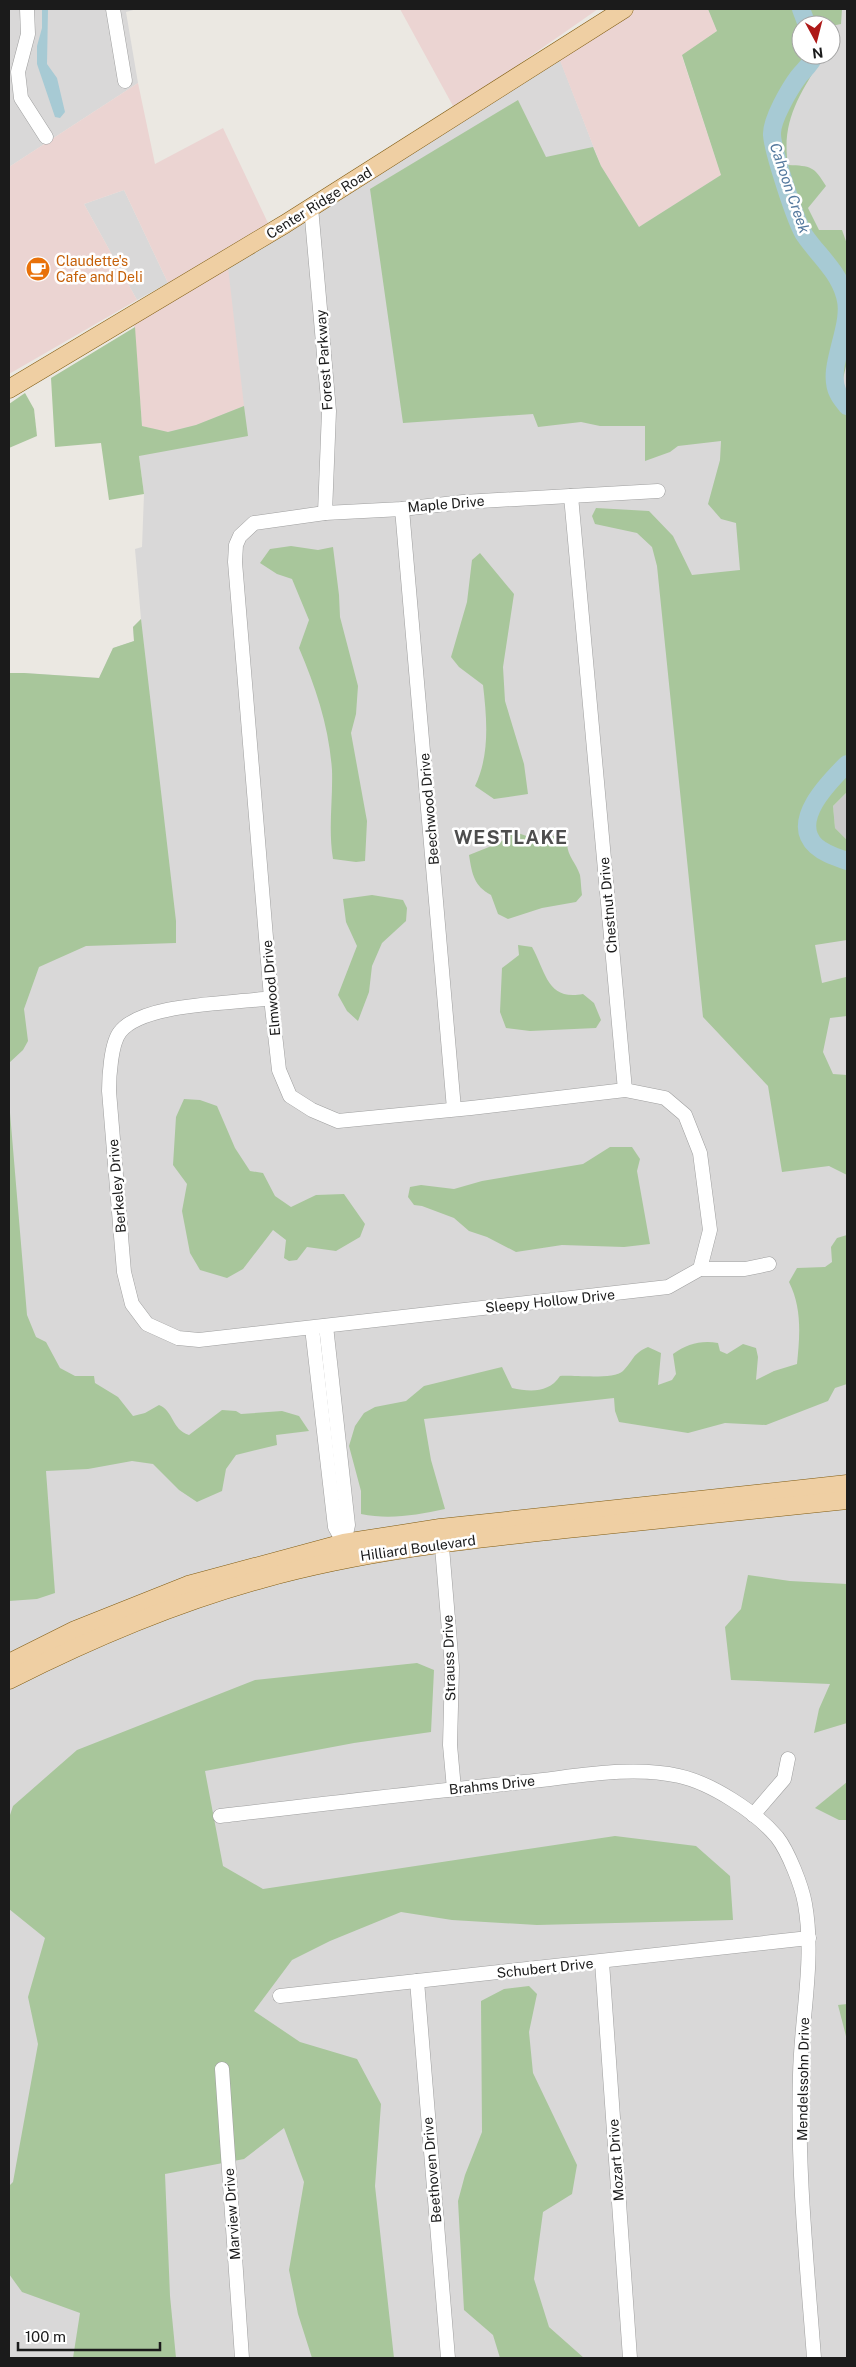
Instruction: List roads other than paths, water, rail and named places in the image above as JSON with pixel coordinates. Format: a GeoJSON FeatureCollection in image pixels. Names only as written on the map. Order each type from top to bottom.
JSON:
{"type":"FeatureCollection","features":[{"type":"Feature","properties":{"kind":"main road","name":"Center Ridge Road"},"geometry":{"type":"LineString","coordinates":[[9,389],[199,277],[624,9]]}},
{"type":"Feature","properties":{"kind":"main road","name":"Hilliard Boulevard"},"geometry":{"type":"LineString","coordinates":[[9,1663],[75,1630],[188,1585],[345,1551],[441,1535],[847,1484]]}},
{"type":"Feature","properties":{"kind":"main road","name":"Hilliard Boulevard"},"geometry":{"type":"LineString","coordinates":[[441,1535],[847,1500]]}},
{"type":"Feature","properties":{"kind":"main road","name":"Hilliard Boulevard"},"geometry":{"type":"LineString","coordinates":[[9,1680],[94,1639],[176,1606],[345,1551]]}},
{"type":"Feature","properties":{"kind":"street"},"geometry":{"type":"LineString","coordinates":[[27,9],[28,34],[18,72],[21,98],[46,137]]}},
{"type":"Feature","properties":{"kind":"street"},"geometry":{"type":"LineString","coordinates":[[113,9],[125,81]]}},
{"type":"Feature","properties":{"kind":"street","name":"Forest Parkway"},"geometry":{"type":"LineString","coordinates":[[311,207],[329,411],[325,513]]}},
{"type":"Feature","properties":{"kind":"street","name":"Maple Drive"},"geometry":{"type":"LineString","coordinates":[[240,536],[254,523],[325,513],[402,509],[463,502],[658,491]]}},
{"type":"Feature","properties":{"kind":"street","name":"Chestnut Drive"},"geometry":{"type":"LineString","coordinates":[[571,496],[625,1090]]}},
{"type":"Feature","properties":{"kind":"street","name":"Beechwood Drive"},"geometry":{"type":"LineString","coordinates":[[402,509],[454,1110]]}},
{"type":"Feature","properties":{"kind":"street","name":"Elmwood Drive"},"geometry":{"type":"LineString","coordinates":[[240,536],[236,545],[235,562],[271,998],[279,1070],[290,1096],[312,1110],[338,1121],[454,1110],[625,1090]]}},
{"type":"Feature","properties":{"kind":"street","name":"Berkeley Drive"},"geometry":{"type":"LineString","coordinates":[[271,998],[174,1008],[145,1015],[120,1032],[109,1068],[109,1091],[124,1272],[132,1304],[147,1324],[178,1338],[199,1340],[319,1327]]}},
{"type":"Feature","properties":{"kind":"street"},"geometry":{"type":"LineString","coordinates":[[625,1090],[665,1098],[685,1115],[700,1153],[710,1230],[700,1269]]}},
{"type":"Feature","properties":{"kind":"street","name":"Sleepy Hollow Drive"},"geometry":{"type":"LineString","coordinates":[[319,1327],[668,1287],[700,1269],[745,1269],[769,1264]]}},
{"type":"Feature","properties":{"kind":"street"},"geometry":{"type":"LineString","coordinates":[[319,1327],[348,1525],[345,1551]]}},
{"type":"Feature","properties":{"kind":"street","name":"Strauss Drive"},"geometry":{"type":"LineString","coordinates":[[441,1535],[452,1667],[450,1745],[454,1789]]}},
{"type":"Feature","properties":{"kind":"street"},"geometry":{"type":"LineString","coordinates":[[753,1815],[784,1779],[788,1759]]}},
{"type":"Feature","properties":{"kind":"street","name":"Brahms Drive"},"geometry":{"type":"LineString","coordinates":[[220,1816],[454,1789],[635,1771],[680,1776],[714,1789],[753,1815]]}},
{"type":"Feature","properties":{"kind":"street","name":"Mendelssohn Drive"},"geometry":{"type":"LineString","coordinates":[[753,1815],[778,1839],[794,1870],[805,1901],[809,1938],[800,2076],[802,2203],[814,2358]]}},
{"type":"Feature","properties":{"kind":"street","name":"Schubert Drive"},"geometry":{"type":"LineString","coordinates":[[280,1996],[809,1938]]}},
{"type":"Feature","properties":{"kind":"street","name":"Mozart Drive"},"geometry":{"type":"LineString","coordinates":[[602,1962],[630,2358]]}},
{"type":"Feature","properties":{"kind":"street","name":"Beethoven Drive"},"geometry":{"type":"LineString","coordinates":[[417,1981],[448,2358]]}},
{"type":"Feature","properties":{"kind":"street","name":"Marview Drive"},"geometry":{"type":"LineString","coordinates":[[222,2069],[242,2358]]}},
{"type":"Feature","properties":{"kind":"water"},"geometry":{"type":"Polygon","coordinates":[[[42,9],[48,9],[47,64],[57,78],[65,112],[60,118],[55,117],[37,64],[37,46],[42,28],[42,9]]]}},
{"type":"Feature","properties":{"kind":"waterway","name":"Cahoon Creek"},"geometry":{"type":"LineString","coordinates":[[801,9],[803,15]]}},
{"type":"Feature","properties":{"kind":"waterway","name":"Cahoon Creek"},"geometry":{"type":"LineString","coordinates":[[809,65],[795,81],[786,96],[775,121],[772,135],[781,171],[801,229],[833,271],[845,296],[846,320],[837,359],[835,383],[839,395],[847,406]]}},
{"type":"Feature","properties":{"kind":"waterway","name":"Cahoon Creek"},"geometry":{"type":"LineString","coordinates":[[847,764],[831,780],[815,802],[809,814],[807,825],[809,836],[819,849],[847,861]]}},
{"type":"Feature","properties":{"kind":"place","name":"Claudette's Cafe and Deli"},"geometry":{"type":"Point","coordinates":[38,269]}},
{"type":"Feature","properties":{"kind":"district","name":"WESTLAKE"},"geometry":{"type":"Point","coordinates":[511,837]}}]}
